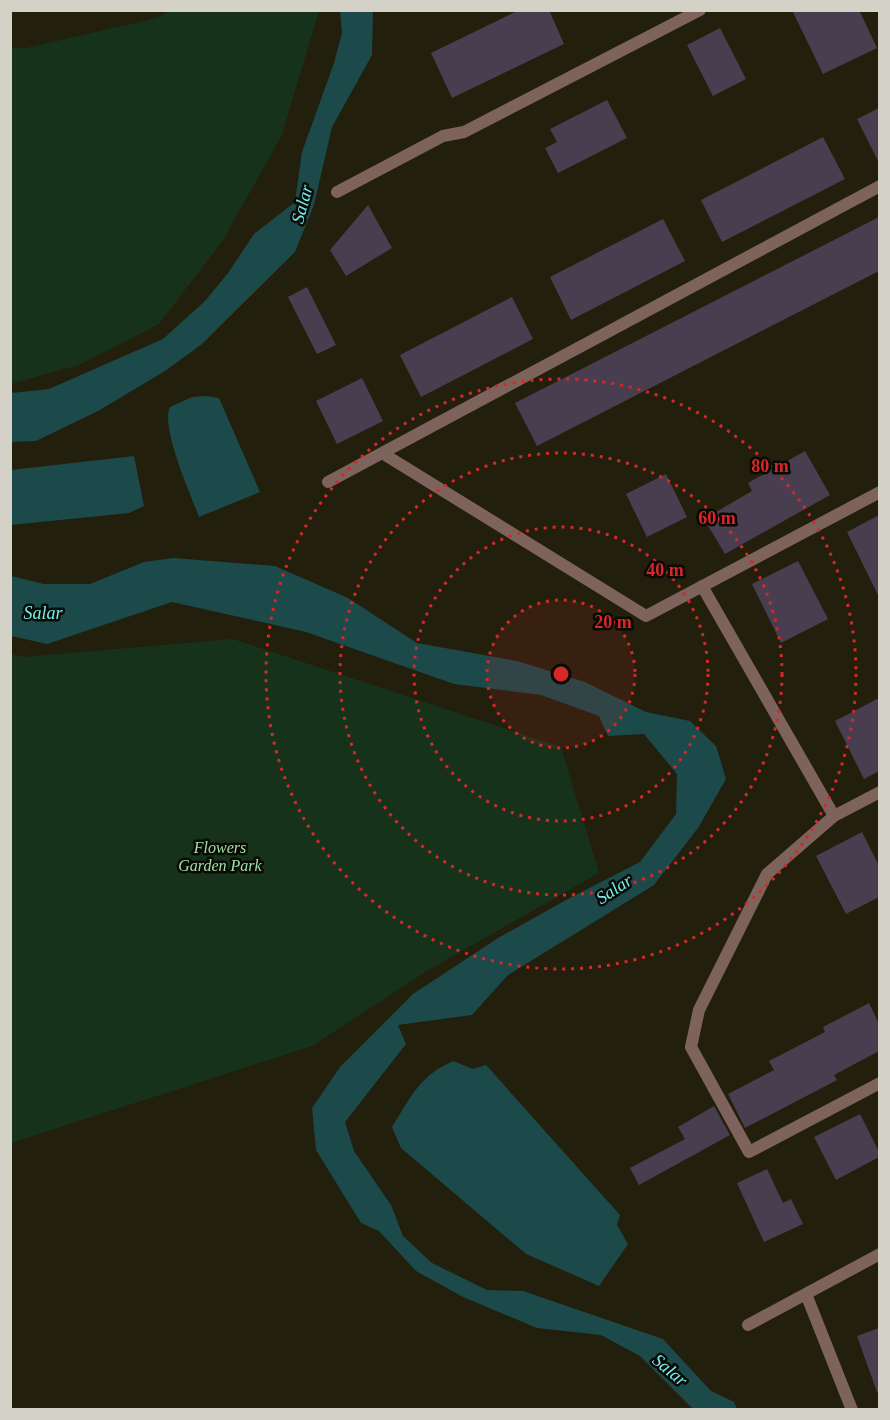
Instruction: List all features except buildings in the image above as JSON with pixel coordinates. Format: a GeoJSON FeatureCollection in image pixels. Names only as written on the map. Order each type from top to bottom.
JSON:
{"type":"FeatureCollection","features":[{"type":"Feature","properties":{"kind":"street"},"geometry":{"type":"LineString","coordinates":[[337,192],[443,136],[464,132],[700,10]]}},
{"type":"Feature","properties":{"kind":"street"},"geometry":{"type":"LineString","coordinates":[[328,482],[879,186]]}},
{"type":"Feature","properties":{"kind":"street"},"geometry":{"type":"LineString","coordinates":[[382,453],[646,616],[879,492]]}},
{"type":"Feature","properties":{"kind":"street"},"geometry":{"type":"LineString","coordinates":[[702,586],[834,816]]}},
{"type":"Feature","properties":{"kind":"street"},"geometry":{"type":"LineString","coordinates":[[879,792],[834,816],[767,874],[699,1010],[691,1047],[749,1152],[879,1083]]}},
{"type":"Feature","properties":{"kind":"street"},"geometry":{"type":"LineString","coordinates":[[748,1325],[879,1254]]}},
{"type":"Feature","properties":{"kind":"street"},"geometry":{"type":"LineString","coordinates":[[806,1294],[852,1410]]}},
{"type":"Feature","properties":{"kind":"green space"},"geometry":{"type":"Polygon","coordinates":[[[168,11],[319,11],[282,135],[223,240],[159,324],[79,365],[11,384],[11,48],[26,48],[161,17],[168,11]]]}},
{"type":"Feature","properties":{"kind":"green space","name":"Flowers Garden Park"},"geometry":{"type":"Polygon","coordinates":[[[233,639],[561,747],[599,873],[427,971],[312,1046],[11,1143],[11,654],[24,657],[233,639]]]}},
{"type":"Feature","properties":{"kind":"water","name":"Salar"},"geometry":{"type":"Polygon","coordinates":[[[340,11],[373,11],[372,55],[332,127],[314,205],[295,252],[202,344],[165,371],[98,411],[36,441],[11,442],[11,393],[49,389],[163,339],[205,301],[228,273],[254,234],[295,202],[302,152],[334,63],[342,33],[340,11]]]}},
{"type":"Feature","properties":{"kind":"water"},"geometry":{"type":"Polygon","coordinates":[[[192,397],[219,398],[260,492],[199,517],[173,445],[168,417],[170,407],[192,397]]]}},
{"type":"Feature","properties":{"kind":"water"},"geometry":{"type":"Polygon","coordinates":[[[134,456],[144,506],[129,513],[11,525],[11,470],[134,456]]]}},
{"type":"Feature","properties":{"kind":"water","name":"Salar"},"geometry":{"type":"Polygon","coordinates":[[[173,558],[275,566],[348,598],[417,643],[517,661],[585,682],[646,712],[690,721],[716,746],[726,779],[698,828],[654,885],[508,975],[472,1015],[398,1025],[406,1044],[345,1122],[354,1151],[391,1205],[403,1236],[432,1263],[487,1290],[523,1291],[663,1339],[711,1391],[734,1402],[737,1409],[693,1409],[640,1356],[601,1335],[537,1328],[463,1297],[416,1271],[379,1231],[361,1223],[316,1150],[312,1108],[340,1067],[413,994],[498,938],[640,862],[676,814],[677,774],[644,734],[608,736],[599,716],[541,695],[454,684],[306,632],[172,602],[47,644],[11,636],[11,576],[44,584],[90,584],[144,562],[173,558]]]}},
{"type":"Feature","properties":{"kind":"water"},"geometry":{"type":"Polygon","coordinates":[[[453,1061],[473,1069],[486,1065],[620,1215],[617,1225],[628,1244],[599,1286],[526,1254],[401,1148],[392,1127],[417,1088],[432,1073],[453,1061]]]}}]}
